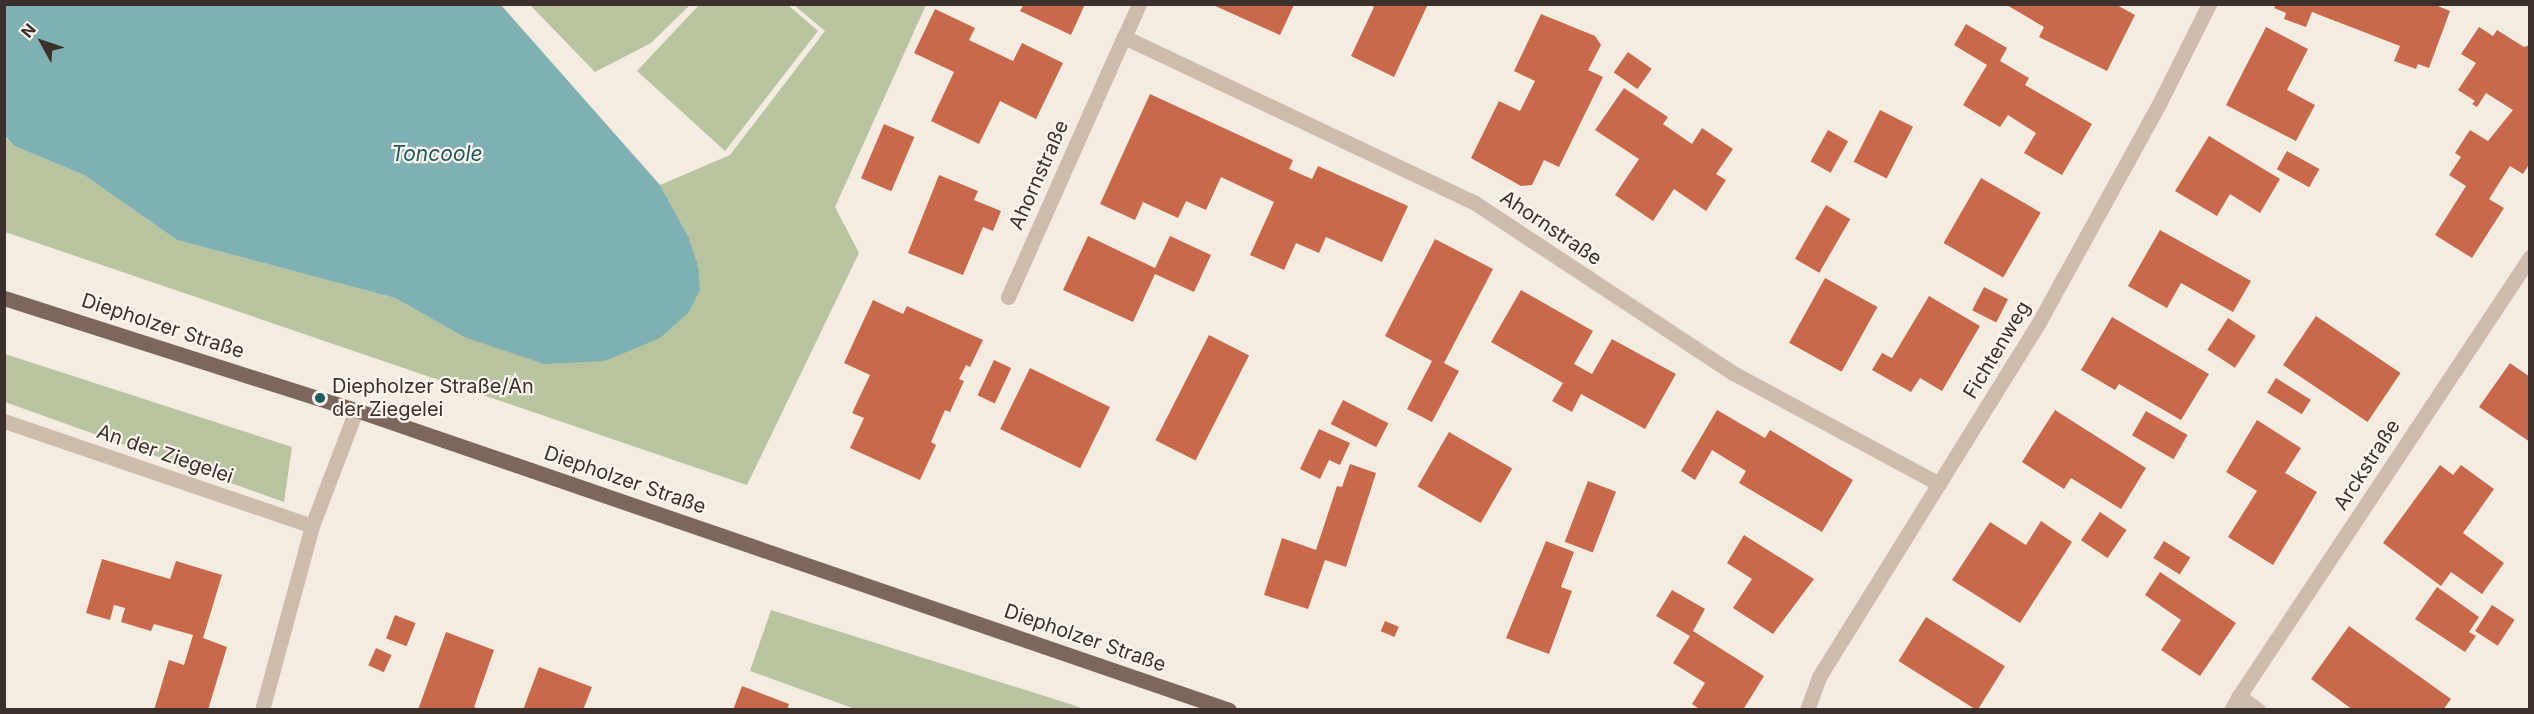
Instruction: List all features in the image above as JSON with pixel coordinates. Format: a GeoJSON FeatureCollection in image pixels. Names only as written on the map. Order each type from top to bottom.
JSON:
{"type":"FeatureCollection","features":[{"type":"Feature","properties":{"kind":"main road","name":"Diepholzer Straße"},"geometry":{"type":"LineString","coordinates":[[4,298],[356,410],[1229,710]]}},
{"type":"Feature","properties":{"kind":"street","name":"Ahornstraße"},"geometry":{"type":"LineString","coordinates":[[1008,297],[1139,4]]}},
{"type":"Feature","properties":{"kind":"street","name":"Fichtenweg"},"geometry":{"type":"LineString","coordinates":[[1806,710],[1819,677],[2038,324],[2160,102],[2209,4]]}},
{"type":"Feature","properties":{"kind":"street","name":"Ahornstraße"},"geometry":{"type":"LineString","coordinates":[[1124,37],[1457,193],[1733,373],[1939,484]]}},
{"type":"Feature","properties":{"kind":"street","name":"Arckstraße"},"geometry":{"type":"LineString","coordinates":[[2258,710],[2235,703],[2529,257]]}},
{"type":"Feature","properties":{"kind":"street"},"geometry":{"type":"LineString","coordinates":[[262,710],[312,526],[356,410]]}},
{"type":"Feature","properties":{"kind":"street","name":"An der Ziegelei"},"geometry":{"type":"LineString","coordinates":[[4,421],[312,526]]}},
{"type":"Feature","properties":{"kind":"green space"},"geometry":{"type":"Polygon","coordinates":[[[700,4],[788,5],[818,31],[725,151],[637,71],[700,4]]]}},
{"type":"Feature","properties":{"kind":"green space"},"geometry":{"type":"Polygon","coordinates":[[[530,5],[690,5],[651,43],[595,72],[530,5]]]}},
{"type":"Feature","properties":{"kind":"green space"},"geometry":{"type":"Polygon","coordinates":[[[794,5],[926,5],[835,207],[859,253],[747,485],[5,232],[4,136],[14,146],[84,175],[177,240],[395,298],[464,337],[688,236],[660,185],[730,155],[825,31],[794,5]]]}},
{"type":"Feature","properties":{"kind":"green space"},"geometry":{"type":"Polygon","coordinates":[[[5,354],[292,447],[284,502],[5,402],[5,354]]]}},
{"type":"Feature","properties":{"kind":"green space"},"geometry":{"type":"Polygon","coordinates":[[[771,610],[1084,709],[855,709],[750,671],[771,610]]]}},
{"type":"Feature","properties":{"kind":"water","name":"Toncoole"},"geometry":{"type":"Polygon","coordinates":[[[5,4],[501,5],[660,185],[688,236],[698,266],[700,290],[689,312],[660,338],[605,361],[544,364],[464,337],[395,298],[177,240],[84,175],[14,146],[5,136],[5,4]]]}},
{"type":"Feature","properties":{"kind":"building"},"geometry":{"type":"Polygon","coordinates":[[[1024,4],[1085,4],[1071,35],[1020,11],[1024,4]]]}},
{"type":"Feature","properties":{"kind":"building"},"geometry":{"type":"Polygon","coordinates":[[[1370,4],[1428,4],[1394,77],[1351,56],[1374,7],[1370,4]]]}},
{"type":"Feature","properties":{"kind":"building"},"geometry":{"type":"Polygon","coordinates":[[[2005,4],[2115,4],[2135,15],[2107,71],[2039,37],[2044,27],[2005,4]]]}},
{"type":"Feature","properties":{"kind":"building"},"geometry":{"type":"Polygon","coordinates":[[[2276,4],[2433,4],[2450,11],[2429,68],[2418,64],[2416,69],[2394,61],[2400,46],[2312,12],[2306,27],[2284,19],[2286,13],[2274,8],[2276,4]]]}},
{"type":"Feature","properties":{"kind":"building"},"geometry":{"type":"Polygon","coordinates":[[[1213,5],[1294,5],[1280,35],[1213,5]]]}},
{"type":"Feature","properties":{"kind":"building"},"geometry":{"type":"Polygon","coordinates":[[[935,9],[975,28],[969,40],[1013,61],[1022,43],[1063,63],[1036,119],[1000,101],[979,144],[931,121],[954,72],[914,53],[935,9]]]}},
{"type":"Feature","properties":{"kind":"building"},"geometry":{"type":"Polygon","coordinates":[[[1541,14],[1595,36],[1601,45],[1588,70],[1603,77],[1559,167],[1544,160],[1532,185],[1521,186],[1471,158],[1499,101],[1520,111],[1535,81],[1514,71],[1541,14]]]}},
{"type":"Feature","properties":{"kind":"building"},"geometry":{"type":"Polygon","coordinates":[[[1966,24],[2007,48],[2000,61],[2029,78],[2025,85],[2092,124],[2062,175],[2024,153],[2036,133],[2008,115],[2000,127],[1963,105],[1987,65],[1954,45],[1966,24]]]}},
{"type":"Feature","properties":{"kind":"building"},"geometry":{"type":"Polygon","coordinates":[[[2266,27],[2308,49],[2287,90],[2315,105],[2296,141],[2226,105],[2266,27]]]}},
{"type":"Feature","properties":{"kind":"building"},"geometry":{"type":"Polygon","coordinates":[[[2479,27],[2493,36],[2497,30],[2524,47],[2530,45],[2530,163],[2523,174],[2510,166],[2489,199],[2504,208],[2472,258],[2435,235],[2466,186],[2449,175],[2461,157],[2455,153],[2470,130],[2488,141],[2513,110],[2486,93],[2477,107],[2472,104],[2475,101],[2458,90],[2476,63],[2461,54],[2479,27]]]}},
{"type":"Feature","properties":{"kind":"building"},"geometry":{"type":"Polygon","coordinates":[[[1628,52],[1652,69],[1637,89],[1614,72],[1628,52]]]}},
{"type":"Feature","properties":{"kind":"building"},"geometry":{"type":"Polygon","coordinates":[[[1624,88],[1668,117],[1663,124],[1692,144],[1702,128],[1733,149],[1716,174],[1726,180],[1706,211],[1674,189],[1653,221],[1615,195],[1639,159],[1595,130],[1624,88]]]}},
{"type":"Feature","properties":{"kind":"building"},"geometry":{"type":"Polygon","coordinates":[[[1150,94],[1293,160],[1289,169],[1312,179],[1318,166],[1408,206],[1382,262],[1326,237],[1319,253],[1296,243],[1284,270],[1250,255],[1274,202],[1221,177],[1206,210],[1186,201],[1178,218],[1143,202],[1135,220],[1100,204],[1150,94]]]}},
{"type":"Feature","properties":{"kind":"building"},"geometry":{"type":"Polygon","coordinates":[[[1880,110],[1913,127],[1887,178],[1854,162],[1880,110]]]}},
{"type":"Feature","properties":{"kind":"building"},"geometry":{"type":"Polygon","coordinates":[[[884,124],[914,137],[891,191],[861,178],[884,124]]]}},
{"type":"Feature","properties":{"kind":"building"},"geometry":{"type":"Polygon","coordinates":[[[1828,130],[1848,141],[1831,173],[1811,161],[1828,130]]]}},
{"type":"Feature","properties":{"kind":"building"},"geometry":{"type":"Polygon","coordinates":[[[2209,136],[2280,179],[2260,213],[2230,194],[2217,216],[2175,191],[2209,136]]]}},
{"type":"Feature","properties":{"kind":"building"},"geometry":{"type":"Polygon","coordinates":[[[2287,151],[2319,169],[2309,187],[2277,169],[2287,151]]]}},
{"type":"Feature","properties":{"kind":"building"},"geometry":{"type":"Polygon","coordinates":[[[939,175],[978,191],[974,200],[1001,211],[993,231],[983,227],[963,275],[908,253],[939,175]]]}},
{"type":"Feature","properties":{"kind":"building"},"geometry":{"type":"Polygon","coordinates":[[[1981,178],[2041,212],[2003,277],[1944,243],[1981,178]]]}},
{"type":"Feature","properties":{"kind":"building"},"geometry":{"type":"Polygon","coordinates":[[[1826,205],[1850,219],[1819,273],[1795,259],[1826,205]]]}},
{"type":"Feature","properties":{"kind":"building"},"geometry":{"type":"Polygon","coordinates":[[[2160,230],[2251,281],[2233,312],[2181,283],[2167,308],[2128,286],[2160,230]]]}},
{"type":"Feature","properties":{"kind":"building"},"geometry":{"type":"Polygon","coordinates":[[[1088,236],[1155,268],[1170,236],[1211,255],[1194,292],[1155,274],[1133,322],[1063,290],[1088,236]]]}},
{"type":"Feature","properties":{"kind":"building"},"geometry":{"type":"Polygon","coordinates":[[[1435,239],[1493,269],[1444,363],[1459,371],[1432,422],[1407,409],[1432,361],[1385,336],[1435,239]]]}},
{"type":"Feature","properties":{"kind":"building"},"geometry":{"type":"Polygon","coordinates":[[[1825,278],[1877,307],[1842,372],[1789,343],[1825,278]]]}},
{"type":"Feature","properties":{"kind":"building"},"geometry":{"type":"Polygon","coordinates":[[[1984,287],[2008,299],[1996,322],[1972,310],[1984,287]]]}},
{"type":"Feature","properties":{"kind":"building"},"geometry":{"type":"Polygon","coordinates":[[[1521,290],[1593,331],[1574,364],[1592,374],[1612,339],[1676,374],[1645,429],[1581,394],[1572,412],[1552,401],[1563,383],[1491,342],[1521,290]]]}},
{"type":"Feature","properties":{"kind":"building"},"geometry":{"type":"Polygon","coordinates":[[[1929,296],[1980,326],[1942,391],[1920,378],[1911,392],[1872,370],[1882,353],[1892,358],[1929,296]]]}},
{"type":"Feature","properties":{"kind":"building"},"geometry":{"type":"Polygon","coordinates":[[[873,300],[903,314],[907,306],[983,340],[970,367],[966,365],[959,379],[964,381],[950,412],[945,410],[931,442],[936,445],[920,480],[850,448],[864,418],[852,413],[870,375],[844,363],[873,300]]]}},
{"type":"Feature","properties":{"kind":"building"},"geometry":{"type":"Polygon","coordinates":[[[2316,316],[2401,373],[2368,422],[2283,365],[2316,316]]]}},
{"type":"Feature","properties":{"kind":"building"},"geometry":{"type":"Polygon","coordinates":[[[2112,317],[2209,374],[2181,420],[2119,384],[2115,390],[2081,370],[2112,317]]]}},
{"type":"Feature","properties":{"kind":"building"},"geometry":{"type":"Polygon","coordinates":[[[2228,318],[2256,336],[2235,368],[2207,350],[2228,318]]]}},
{"type":"Feature","properties":{"kind":"building"},"geometry":{"type":"Polygon","coordinates":[[[1209,335],[1249,355],[1196,461],[1155,440],[1209,335]]]}},
{"type":"Feature","properties":{"kind":"building"},"geometry":{"type":"Polygon","coordinates":[[[994,360],[1011,368],[995,403],[978,395],[994,360]]]}},
{"type":"Feature","properties":{"kind":"building"},"geometry":{"type":"Polygon","coordinates":[[[2510,363],[2530,377],[2530,442],[2479,407],[2510,363]]]}},
{"type":"Feature","properties":{"kind":"building"},"geometry":{"type":"Polygon","coordinates":[[[1030,368],[1110,407],[1080,468],[1000,429],[1030,368]]]}},
{"type":"Feature","properties":{"kind":"building"},"geometry":{"type":"Polygon","coordinates":[[[2276,378],[2311,400],[2302,414],[2267,392],[2276,378]]]}},
{"type":"Feature","properties":{"kind":"building"},"geometry":{"type":"Polygon","coordinates":[[[1343,400],[1388,423],[1376,447],[1331,424],[1343,400]]]}},
{"type":"Feature","properties":{"kind":"building"},"geometry":{"type":"Polygon","coordinates":[[[1717,410],[1765,438],[1770,430],[1853,480],[1822,532],[1739,483],[1746,471],[1712,450],[1695,480],[1681,471],[1717,410]]]}},
{"type":"Feature","properties":{"kind":"building"},"geometry":{"type":"Polygon","coordinates":[[[2055,410],[2146,468],[2121,509],[2071,478],[2064,489],[2022,462],[2055,410]]]}},
{"type":"Feature","properties":{"kind":"building"},"geometry":{"type":"Polygon","coordinates":[[[2146,411],[2188,435],[2174,459],[2132,435],[2146,411]]]}},
{"type":"Feature","properties":{"kind":"building"},"geometry":{"type":"Polygon","coordinates":[[[2257,420],[2301,448],[2285,473],[2317,492],[2273,565],[2228,537],[2257,491],[2226,472],[2257,420]]]}},
{"type":"Feature","properties":{"kind":"building"},"geometry":{"type":"Polygon","coordinates":[[[1319,429],[1350,443],[1340,465],[1329,460],[1320,479],[1300,469],[1319,429]]]}},
{"type":"Feature","properties":{"kind":"building"},"geometry":{"type":"Polygon","coordinates":[[[1449,432],[1512,469],[1481,523],[1418,487],[1449,432]]]}},
{"type":"Feature","properties":{"kind":"building"},"geometry":{"type":"Polygon","coordinates":[[[1350,464],[1376,473],[1346,567],[1325,560],[1308,609],[1264,595],[1282,538],[1316,550],[1337,486],[1342,487],[1350,464]]]}},
{"type":"Feature","properties":{"kind":"building"},"geometry":{"type":"Polygon","coordinates":[[[2440,465],[2453,475],[2461,465],[2494,489],[2463,533],[2504,563],[2482,594],[2451,572],[2441,586],[2383,543],[2440,465]]]}},
{"type":"Feature","properties":{"kind":"building"},"geometry":{"type":"Polygon","coordinates":[[[1588,481],[1616,492],[1593,552],[1565,542],[1588,481]]]}},
{"type":"Feature","properties":{"kind":"building"},"geometry":{"type":"Polygon","coordinates":[[[2100,512],[2127,530],[2108,558],[2081,540],[2100,512]]]}},
{"type":"Feature","properties":{"kind":"building"},"geometry":{"type":"Polygon","coordinates":[[[2041,521],[2072,542],[2020,623],[1952,580],[1990,522],[2026,545],[2041,521]]]}},
{"type":"Feature","properties":{"kind":"building"},"geometry":{"type":"Polygon","coordinates":[[[1744,535],[1814,579],[1773,634],[1733,608],[1752,579],[1727,563],[1744,535]]]}},
{"type":"Feature","properties":{"kind":"building"},"geometry":{"type":"Polygon","coordinates":[[[1546,541],[1574,552],[1561,587],[1572,591],[1549,654],[1506,638],[1546,541]]]}},
{"type":"Feature","properties":{"kind":"building"},"geometry":{"type":"Polygon","coordinates":[[[2164,541],[2190,557],[2180,574],[2153,558],[2164,541]]]}},
{"type":"Feature","properties":{"kind":"building"},"geometry":{"type":"Polygon","coordinates":[[[102,559],[170,579],[176,561],[222,575],[203,638],[227,647],[208,710],[154,710],[169,660],[184,665],[193,635],[154,624],[151,631],[121,622],[125,608],[114,605],[110,620],[86,613],[102,559]]]}},
{"type":"Feature","properties":{"kind":"building"},"geometry":{"type":"Polygon","coordinates":[[[2160,572],[2236,623],[2200,676],[2161,650],[2181,620],[2145,595],[2160,572]]]}},
{"type":"Feature","properties":{"kind":"building"},"geometry":{"type":"Polygon","coordinates":[[[2437,587],[2479,617],[2469,632],[2476,636],[2465,652],[2415,619],[2437,587]]]}},
{"type":"Feature","properties":{"kind":"building"},"geometry":{"type":"Polygon","coordinates":[[[1672,590],[1705,609],[1693,631],[1764,676],[1743,710],[1701,710],[1692,704],[1705,683],[1673,663],[1690,636],[1656,616],[1672,590]]]}},
{"type":"Feature","properties":{"kind":"building"},"geometry":{"type":"Polygon","coordinates":[[[2492,605],[2515,620],[2498,646],[2475,631],[2492,605]]]}},
{"type":"Feature","properties":{"kind":"building"},"geometry":{"type":"Polygon","coordinates":[[[395,615],[416,623],[407,646],[386,638],[395,615]]]}},
{"type":"Feature","properties":{"kind":"building"},"geometry":{"type":"Polygon","coordinates":[[[1926,617],[2005,666],[1977,710],[1898,661],[1926,617]]]}},
{"type":"Feature","properties":{"kind":"building"},"geometry":{"type":"Polygon","coordinates":[[[1385,621],[1399,627],[1395,637],[1381,631],[1385,621]]]}},
{"type":"Feature","properties":{"kind":"building"},"geometry":{"type":"Polygon","coordinates":[[[2349,626],[2451,699],[2443,710],[2353,710],[2311,679],[2349,626]]]}},
{"type":"Feature","properties":{"kind":"building"},"geometry":{"type":"Polygon","coordinates":[[[446,632],[494,650],[474,707],[481,710],[418,710],[446,632]]]}},
{"type":"Feature","properties":{"kind":"building"},"geometry":{"type":"Polygon","coordinates":[[[376,648],[392,655],[384,672],[368,665],[376,648]]]}},
{"type":"Feature","properties":{"kind":"building"},"geometry":{"type":"Polygon","coordinates":[[[539,667],[592,687],[583,710],[523,710],[539,667]]]}},
{"type":"Feature","properties":{"kind":"building"},"geometry":{"type":"Polygon","coordinates":[[[742,686],[789,704],[787,710],[733,710],[742,686]]]}},
{"type":"Feature","properties":{"kind":"place","name":"Diepholzer Straße/An der Ziegelei"},"geometry":{"type":"Point","coordinates":[320,398]}}]}
